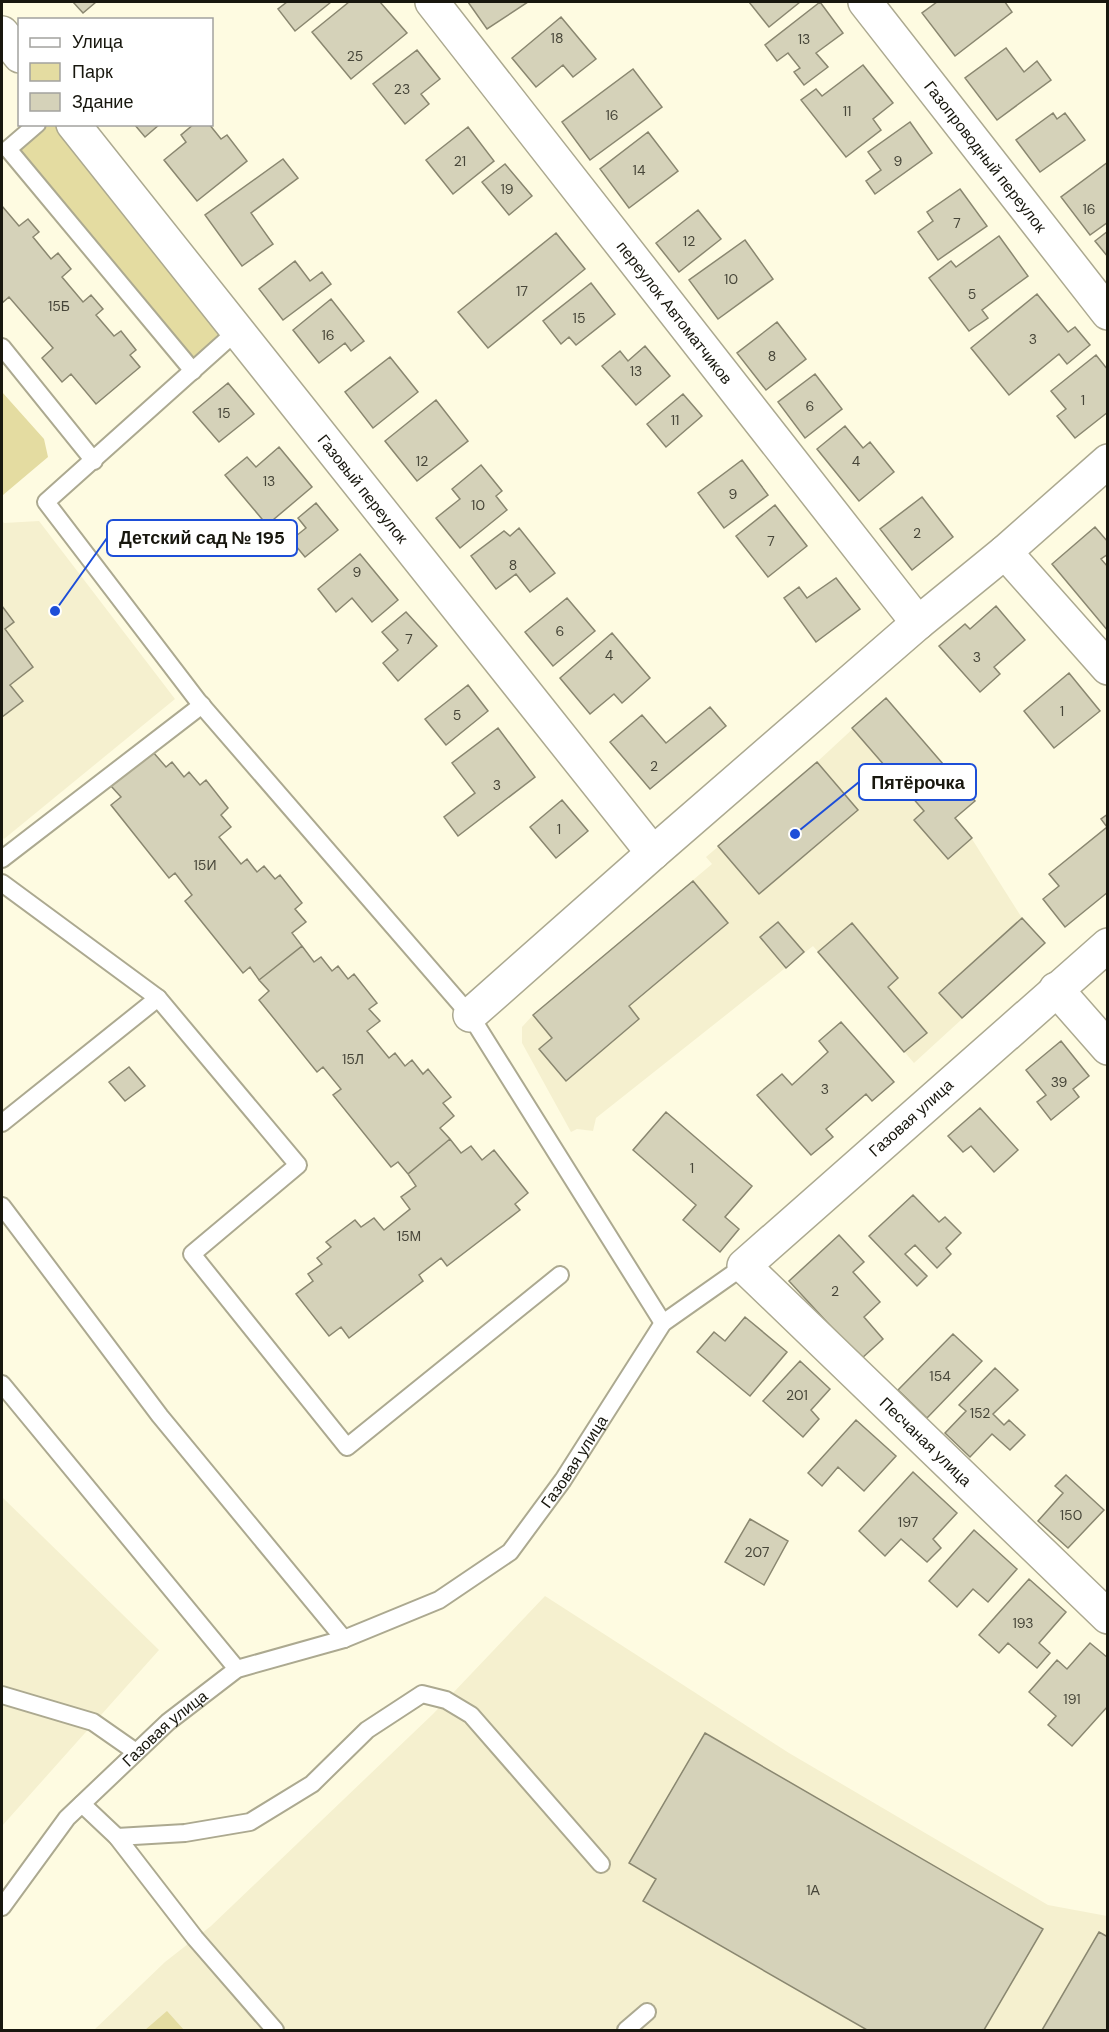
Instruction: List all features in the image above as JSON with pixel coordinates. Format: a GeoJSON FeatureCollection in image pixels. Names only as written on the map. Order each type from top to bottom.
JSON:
{"type":"FeatureCollection","features":[{"type":"Feature","properties":{"kind":"street","name":"переулок Автоматчиков"},"geometry":{"type":"LineString","coordinates":[[432,2],[918,623]]}},
{"type":"Feature","properties":{"kind":"street","name":"Газопроводный переулок"},"geometry":{"type":"LineString","coordinates":[[865,2],[1107,313]]}},
{"type":"Feature","properties":{"kind":"street"},"geometry":{"type":"LineString","coordinates":[[2,33],[18,53]]}},
{"type":"Feature","properties":{"kind":"street","name":"Газовый переулок"},"geometry":{"type":"LineString","coordinates":[[75,126],[653,853]]}},
{"type":"Feature","properties":{"kind":"street"},"geometry":{"type":"LineString","coordinates":[[470,1015],[653,853],[918,623],[1005,552],[1107,461]]}},
{"type":"Feature","properties":{"kind":"street"},"geometry":{"type":"LineString","coordinates":[[1005,552],[1107,668]]}},
{"type":"Feature","properties":{"kind":"street","name":"Газовая улица"},"geometry":{"type":"LineString","coordinates":[[744,1266],[1107,945]]}},
{"type":"Feature","properties":{"kind":"street"},"geometry":{"type":"LineString","coordinates":[[1056,988],[1107,1048]]}},
{"type":"Feature","properties":{"kind":"street","name":"Песчаная улица"},"geometry":{"type":"LineString","coordinates":[[744,1266],[1107,1617]]}},
{"type":"Feature","properties":{"kind":"lane"},"geometry":{"type":"LineString","coordinates":[[35,126],[8,149],[193,371]]}},
{"type":"Feature","properties":{"kind":"lane"},"geometry":{"type":"LineString","coordinates":[[238,330],[46,502],[202,705],[470,1015],[663,1323]]}},
{"type":"Feature","properties":{"kind":"lane"},"geometry":{"type":"LineString","coordinates":[[2,347],[94,461]]}},
{"type":"Feature","properties":{"kind":"lane"},"geometry":{"type":"LineString","coordinates":[[2,859],[202,705]]}},
{"type":"Feature","properties":{"kind":"lane"},"geometry":{"type":"LineString","coordinates":[[2,883],[158,998],[298,1165],[192,1254],[346,1447],[560,1275]]}},
{"type":"Feature","properties":{"kind":"lane"},"geometry":{"type":"LineString","coordinates":[[2,1124],[158,998]]}},
{"type":"Feature","properties":{"kind":"lane"},"geometry":{"type":"LineString","coordinates":[[2,1206],[160,1416],[344,1639]]}},
{"type":"Feature","properties":{"kind":"lane","name":"Газовая улица"},"geometry":{"type":"LineString","coordinates":[[2,1907],[66,1818],[168,1722],[237,1669],[344,1639],[439,1600],[510,1552],[563,1480],[663,1323],[744,1266]]}},
{"type":"Feature","properties":{"kind":"lane"},"geometry":{"type":"LineString","coordinates":[[2,1384],[237,1669]]}},
{"type":"Feature","properties":{"kind":"lane"},"geometry":{"type":"LineString","coordinates":[[2,1695],[93,1722],[136,1752]]}},
{"type":"Feature","properties":{"kind":"lane"},"geometry":{"type":"LineString","coordinates":[[117,1837],[185,1833],[250,1822],[312,1784],[367,1730],[422,1695],[446,1700],[471,1715],[601,1864]]}},
{"type":"Feature","properties":{"kind":"lane"},"geometry":{"type":"LineString","coordinates":[[82,1804],[117,1837],[195,1938],[275,2031]]}},
{"type":"Feature","properties":{"kind":"lane"},"geometry":{"type":"LineString","coordinates":[[626,2031],[647,2012]]}},
{"type":"Feature","properties":{"kind":"shaded area"},"geometry":{"type":"Polygon","coordinates":[[[2,520],[4,523],[39,521],[175,699],[4,839],[2,837],[2,520]]]}},
{"type":"Feature","properties":{"kind":"shaded area"},"geometry":{"type":"Polygon","coordinates":[[[886,698],[975,801],[955,819],[972,839],[1022,918],[1045,943],[914,1063],[813,946],[596,1118],[593,1131],[577,1129],[571,1132],[522,1043],[522,1027],[533,1015],[712,864],[706,857],[817,762],[886,698]]]}},
{"type":"Feature","properties":{"kind":"shaded area"},"geometry":{"type":"Polygon","coordinates":[[[2,1497],[159,1650],[2,1826],[2,1497]]]}},
{"type":"Feature","properties":{"kind":"shaded area"},"geometry":{"type":"Polygon","coordinates":[[[545,1596],[789,1753],[1048,1905],[1107,1916],[1107,2030],[94,2030],[165,1962],[211,1926],[433,1714],[545,1596]]]}},
{"type":"Feature","properties":{"kind":"green space"},"geometry":{"type":"Polygon","coordinates":[[[36,126],[74,126],[238,330],[193,371],[8,149],[36,126]]]}},
{"type":"Feature","properties":{"kind":"green space"},"geometry":{"type":"Polygon","coordinates":[[[2,392],[44,439],[48,457],[3,495],[2,392]]]}},
{"type":"Feature","properties":{"kind":"green space"},"geometry":{"type":"Polygon","coordinates":[[[167,2011],[184,2030],[145,2030],[167,2011]]]}},
{"type":"Feature","properties":{"kind":"building"},"geometry":{"type":"Polygon","coordinates":[[[73,2],[96,2],[83,13],[73,2]]]}},
{"type":"Feature","properties":{"kind":"building"},"geometry":{"type":"Polygon","coordinates":[[[287,2],[331,2],[295,31],[278,9],[287,2]]]}},
{"type":"Feature","properties":{"kind":"building"},"geometry":{"type":"Polygon","coordinates":[[[349,2],[380,2],[407,33],[351,79],[312,32],[349,2]]]}},
{"type":"Feature","properties":{"kind":"building"},"geometry":{"type":"Polygon","coordinates":[[[468,2],[528,2],[487,29],[468,2]]]}},
{"type":"Feature","properties":{"kind":"building"},"geometry":{"type":"Polygon","coordinates":[[[749,2],[800,2],[769,27],[749,2]]]}},
{"type":"Feature","properties":{"kind":"building"},"geometry":{"type":"Polygon","coordinates":[[[820,2],[843,33],[816,53],[828,67],[804,85],[794,72],[800,68],[788,53],[777,61],[765,45],[820,2]]]}},
{"type":"Feature","properties":{"kind":"building"},"geometry":{"type":"Polygon","coordinates":[[[937,2],[1005,2],[1012,12],[955,56],[922,13],[937,2]]]}},
{"type":"Feature","properties":{"kind":"building"},"geometry":{"type":"Polygon","coordinates":[[[561,17],[596,59],[573,77],[563,65],[536,87],[512,58],[561,17]]]}},
{"type":"Feature","properties":{"kind":"building"},"geometry":{"type":"Polygon","coordinates":[[[1006,48],[1024,72],[1037,61],[1051,80],[997,120],[965,78],[1006,48]]]}},
{"type":"Feature","properties":{"kind":"building"},"geometry":{"type":"Polygon","coordinates":[[[417,50],[440,79],[421,94],[429,104],[405,124],[373,84],[417,50]]]}},
{"type":"Feature","properties":{"kind":"building"},"geometry":{"type":"Polygon","coordinates":[[[863,65],[893,103],[873,119],[881,130],[846,157],[801,100],[816,89],[822,96],[863,65]]]}},
{"type":"Feature","properties":{"kind":"building"},"geometry":{"type":"Polygon","coordinates":[[[633,69],[662,107],[590,160],[562,122],[633,69]]]}},
{"type":"Feature","properties":{"kind":"building"},"geometry":{"type":"Polygon","coordinates":[[[1053,113],[1057,119],[1065,113],[1085,140],[1040,172],[1016,140],[1053,113]]]}},
{"type":"Feature","properties":{"kind":"building"},"geometry":{"type":"Polygon","coordinates":[[[910,122],[932,153],[875,194],[866,181],[881,170],[868,152],[910,122]]]}},
{"type":"Feature","properties":{"kind":"building"},"geometry":{"type":"Polygon","coordinates":[[[136,126],[158,126],[145,137],[136,126]]]}},
{"type":"Feature","properties":{"kind":"building"},"geometry":{"type":"Polygon","coordinates":[[[192,126],[211,126],[221,139],[227,135],[247,161],[197,201],[164,160],[186,142],[181,135],[192,126]]]}},
{"type":"Feature","properties":{"kind":"building"},"geometry":{"type":"Polygon","coordinates":[[[468,127],[494,161],[453,194],[426,160],[468,127]]]}},
{"type":"Feature","properties":{"kind":"building"},"geometry":{"type":"Polygon","coordinates":[[[648,132],[678,171],[629,208],[600,169],[648,132]]]}},
{"type":"Feature","properties":{"kind":"building"},"geometry":{"type":"Polygon","coordinates":[[[283,159],[298,178],[251,213],[273,244],[242,266],[205,215],[283,159]]]}},
{"type":"Feature","properties":{"kind":"building"},"geometry":{"type":"Polygon","coordinates":[[[1108,162],[1108,222],[1090,235],[1061,197],[1108,162]]]}},
{"type":"Feature","properties":{"kind":"building"},"geometry":{"type":"Polygon","coordinates":[[[505,164],[532,196],[509,215],[482,182],[505,164]]]}},
{"type":"Feature","properties":{"kind":"building"},"geometry":{"type":"Polygon","coordinates":[[[960,189],[987,226],[938,260],[918,232],[933,221],[927,212],[960,189]]]}},
{"type":"Feature","properties":{"kind":"building"},"geometry":{"type":"Polygon","coordinates":[[[2,206],[19,226],[28,219],[39,232],[33,237],[51,259],[58,253],[71,269],[62,277],[83,302],[91,295],[103,309],[96,315],[114,336],[121,331],[136,350],[130,355],[140,367],[96,404],[71,374],[62,382],[42,358],[53,348],[9,297],[2,303],[2,206]]]}},
{"type":"Feature","properties":{"kind":"building"},"geometry":{"type":"Polygon","coordinates":[[[698,210],[721,239],[679,272],[656,243],[698,210]]]}},
{"type":"Feature","properties":{"kind":"building"},"geometry":{"type":"Polygon","coordinates":[[[1108,231],[1108,257],[1095,241],[1108,231]]]}},
{"type":"Feature","properties":{"kind":"building"},"geometry":{"type":"Polygon","coordinates":[[[556,233],[585,269],[488,348],[458,312],[556,233]]]}},
{"type":"Feature","properties":{"kind":"building"},"geometry":{"type":"Polygon","coordinates":[[[999,236],[1028,276],[982,310],[988,318],[969,331],[929,278],[951,261],[956,267],[999,236]]]}},
{"type":"Feature","properties":{"kind":"building"},"geometry":{"type":"Polygon","coordinates":[[[745,240],[773,279],[718,319],[689,280],[745,240]]]}},
{"type":"Feature","properties":{"kind":"building"},"geometry":{"type":"Polygon","coordinates":[[[295,261],[310,281],[322,272],[331,284],[283,320],[259,289],[295,261]]]}},
{"type":"Feature","properties":{"kind":"building"},"geometry":{"type":"Polygon","coordinates":[[[591,283],[615,314],[576,345],[569,337],[561,344],[543,321],[591,283]]]}},
{"type":"Feature","properties":{"kind":"building"},"geometry":{"type":"Polygon","coordinates":[[[1037,294],[1068,332],[1075,327],[1090,345],[1067,364],[1059,354],[1009,395],[971,348],[1037,294]]]}},
{"type":"Feature","properties":{"kind":"building"},"geometry":{"type":"Polygon","coordinates":[[[331,299],[364,341],[351,351],[345,343],[319,363],[293,330],[331,299]]]}},
{"type":"Feature","properties":{"kind":"building"},"geometry":{"type":"Polygon","coordinates":[[[777,322],[806,359],[766,390],[737,353],[777,322]]]}},
{"type":"Feature","properties":{"kind":"building"},"geometry":{"type":"Polygon","coordinates":[[[645,346],[670,376],[636,405],[602,366],[620,351],[628,361],[645,346]]]}},
{"type":"Feature","properties":{"kind":"building"},"geometry":{"type":"Polygon","coordinates":[[[1096,355],[1108,370],[1108,412],[1075,438],[1057,416],[1066,409],[1051,391],[1096,355]]]}},
{"type":"Feature","properties":{"kind":"building"},"geometry":{"type":"Polygon","coordinates":[[[390,357],[418,392],[373,428],[345,392],[390,357]]]}},
{"type":"Feature","properties":{"kind":"building"},"geometry":{"type":"Polygon","coordinates":[[[815,374],[842,409],[805,438],[778,402],[815,374]]]}},
{"type":"Feature","properties":{"kind":"building"},"geometry":{"type":"Polygon","coordinates":[[[228,383],[254,414],[219,442],[193,412],[228,383]]]}},
{"type":"Feature","properties":{"kind":"building"},"geometry":{"type":"Polygon","coordinates":[[[683,394],[702,416],[666,447],[647,424],[683,394]]]}},
{"type":"Feature","properties":{"kind":"building"},"geometry":{"type":"Polygon","coordinates":[[[436,400],[468,441],[417,481],[385,441],[436,400]]]}},
{"type":"Feature","properties":{"kind":"building"},"geometry":{"type":"Polygon","coordinates":[[[845,426],[863,448],[870,442],[894,472],[859,501],[817,449],[845,426]]]}},
{"type":"Feature","properties":{"kind":"building"},"geometry":{"type":"Polygon","coordinates":[[[279,447],[312,487],[267,525],[225,475],[247,457],[256,467],[279,447]]]}},
{"type":"Feature","properties":{"kind":"building"},"geometry":{"type":"Polygon","coordinates":[[[742,460],[768,495],[724,528],[698,493],[742,460]]]}},
{"type":"Feature","properties":{"kind":"building"},"geometry":{"type":"Polygon","coordinates":[[[481,465],[502,491],[496,496],[507,510],[460,548],[436,518],[460,499],[452,489],[481,465]]]}},
{"type":"Feature","properties":{"kind":"building"},"geometry":{"type":"Polygon","coordinates":[[[922,497],[953,537],[912,570],[880,529],[922,497]]]}},
{"type":"Feature","properties":{"kind":"building"},"geometry":{"type":"Polygon","coordinates":[[[316,503],[338,530],[305,557],[291,540],[306,528],[298,518],[316,503]]]}},
{"type":"Feature","properties":{"kind":"building"},"geometry":{"type":"Polygon","coordinates":[[[775,505],[807,546],[768,577],[736,536],[775,505]]]}},
{"type":"Feature","properties":{"kind":"building"},"geometry":{"type":"Polygon","coordinates":[[[1095,527],[1108,542],[1108,554],[1101,559],[1108,567],[1108,631],[1052,564],[1095,527]]]}},
{"type":"Feature","properties":{"kind":"building"},"geometry":{"type":"Polygon","coordinates":[[[519,528],[555,573],[530,592],[516,574],[496,589],[471,556],[504,531],[510,536],[519,528]]]}},
{"type":"Feature","properties":{"kind":"building"},"geometry":{"type":"Polygon","coordinates":[[[360,554],[398,600],[372,622],[352,598],[336,612],[318,589],[360,554]]]}},
{"type":"Feature","properties":{"kind":"building"},"geometry":{"type":"Polygon","coordinates":[[[836,578],[860,609],[816,642],[784,598],[799,587],[807,598],[836,578]]]}},
{"type":"Feature","properties":{"kind":"building"},"geometry":{"type":"Polygon","coordinates":[[[567,598],[595,631],[553,666],[525,632],[567,598]]]}},
{"type":"Feature","properties":{"kind":"building"},"geometry":{"type":"Polygon","coordinates":[[[2,606],[14,622],[5,629],[33,667],[10,685],[23,701],[2,717],[2,606]]]}},
{"type":"Feature","properties":{"kind":"building"},"geometry":{"type":"Polygon","coordinates":[[[996,606],[1025,640],[994,667],[1000,674],[980,692],[939,646],[965,624],[970,629],[996,606]]]}},
{"type":"Feature","properties":{"kind":"building"},"geometry":{"type":"Polygon","coordinates":[[[406,612],[437,646],[398,681],[383,663],[398,650],[382,632],[406,612]]]}},
{"type":"Feature","properties":{"kind":"building"},"geometry":{"type":"Polygon","coordinates":[[[612,633],[650,678],[622,703],[614,694],[590,714],[560,678],[612,633]]]}},
{"type":"Feature","properties":{"kind":"building"},"geometry":{"type":"Polygon","coordinates":[[[1069,673],[1100,711],[1054,748],[1024,711],[1069,673]]]}},
{"type":"Feature","properties":{"kind":"building"},"geometry":{"type":"Polygon","coordinates":[[[468,685],[488,711],[446,745],[425,719],[468,685]]]}},
{"type":"Feature","properties":{"kind":"building"},"geometry":{"type":"Polygon","coordinates":[[[886,698],[975,801],[955,818],[972,838],[948,859],[914,820],[924,811],[852,728],[886,698]]]}},
{"type":"Feature","properties":{"kind":"building"},"geometry":{"type":"Polygon","coordinates":[[[710,707],[726,726],[650,789],[610,742],[642,715],[666,743],[710,707]]]}},
{"type":"Feature","properties":{"kind":"building"},"geometry":{"type":"Polygon","coordinates":[[[498,728],[535,777],[458,836],[444,817],[475,793],[452,763],[498,728]]]}},
{"type":"Feature","properties":{"kind":"building"},"geometry":{"type":"Polygon","coordinates":[[[153,752],[166,767],[172,762],[184,777],[189,772],[200,785],[206,780],[228,808],[221,815],[231,827],[219,837],[241,864],[247,859],[257,872],[264,866],[275,879],[280,875],[302,903],[295,909],[306,922],[292,933],[302,946],[259,980],[250,967],[243,973],[185,901],[192,895],[175,873],[169,878],[111,805],[121,797],[111,786],[153,752]]]}},
{"type":"Feature","properties":{"kind":"building"},"geometry":{"type":"Polygon","coordinates":[[[817,762],[858,810],[759,894],[718,846],[817,762]]]}},
{"type":"Feature","properties":{"kind":"building"},"geometry":{"type":"Polygon","coordinates":[[[562,800],[588,831],[556,858],[530,827],[562,800]]]}},
{"type":"Feature","properties":{"kind":"building"},"geometry":{"type":"Polygon","coordinates":[[[1108,814],[1108,892],[1065,927],[1043,899],[1059,886],[1049,874],[1107,827],[1101,819],[1108,814]]]}},
{"type":"Feature","properties":{"kind":"building"},"geometry":{"type":"Polygon","coordinates":[[[693,881],[728,923],[629,1006],[639,1019],[566,1081],[539,1049],[552,1038],[533,1015],[693,881]]]}},
{"type":"Feature","properties":{"kind":"building"},"geometry":{"type":"Polygon","coordinates":[[[1022,918],[1045,943],[962,1018],[939,993],[1022,918]]]}},
{"type":"Feature","properties":{"kind":"building"},"geometry":{"type":"Polygon","coordinates":[[[778,922],[804,952],[786,968],[760,937],[778,922]]]}},
{"type":"Feature","properties":{"kind":"building"},"geometry":{"type":"Polygon","coordinates":[[[852,923],[898,978],[888,987],[927,1033],[904,1052],[818,952],[852,923]]]}},
{"type":"Feature","properties":{"kind":"building"},"geometry":{"type":"Polygon","coordinates":[[[302,946],[314,962],[321,957],[332,971],[338,966],[348,979],[354,974],[377,1003],[369,1009],[380,1021],[367,1031],[389,1058],[395,1053],[405,1066],[412,1060],[423,1074],[428,1069],[451,1097],[443,1103],[454,1116],[440,1128],[450,1139],[408,1174],[398,1162],[391,1167],[333,1095],[341,1089],[323,1067],[317,1072],[259,1000],[269,991],[259,980],[302,946]]]}},
{"type":"Feature","properties":{"kind":"building"},"geometry":{"type":"Polygon","coordinates":[[[841,1022],[894,1082],[872,1101],[866,1094],[826,1129],[833,1137],[811,1155],[757,1095],[782,1074],[792,1085],[828,1052],[819,1041],[841,1022]]]}},
{"type":"Feature","properties":{"kind":"building"},"geometry":{"type":"Polygon","coordinates":[[[1061,1041],[1089,1076],[1073,1089],[1079,1097],[1051,1120],[1037,1102],[1046,1095],[1026,1070],[1061,1041]]]}},
{"type":"Feature","properties":{"kind":"building"},"geometry":{"type":"Polygon","coordinates":[[[129,1067],[145,1086],[125,1101],[109,1082],[129,1067]]]}},
{"type":"Feature","properties":{"kind":"building"},"geometry":{"type":"Polygon","coordinates":[[[980,1108],[1018,1150],[994,1172],[971,1146],[963,1152],[948,1136],[980,1108]]]}},
{"type":"Feature","properties":{"kind":"building"},"geometry":{"type":"Polygon","coordinates":[[[666,1112],[752,1186],[725,1217],[739,1229],[720,1252],[683,1220],[696,1205],[633,1150],[666,1112]]]}},
{"type":"Feature","properties":{"kind":"building"},"geometry":{"type":"Polygon","coordinates":[[[450,1139],[461,1153],[471,1146],[482,1160],[494,1150],[528,1193],[515,1204],[520,1210],[447,1266],[441,1258],[419,1275],[423,1281],[349,1338],[341,1327],[329,1336],[296,1294],[313,1281],[308,1274],[322,1264],[317,1258],[331,1247],[326,1242],[355,1220],[361,1227],[374,1218],[384,1230],[410,1209],[401,1197],[416,1186],[408,1174],[450,1139]]]}},
{"type":"Feature","properties":{"kind":"building"},"geometry":{"type":"Polygon","coordinates":[[[913,1195],[939,1222],[945,1217],[961,1233],[946,1248],[951,1254],[937,1268],[915,1245],[905,1254],[927,1276],[917,1286],[869,1236],[913,1195]]]}},
{"type":"Feature","properties":{"kind":"building"},"geometry":{"type":"Polygon","coordinates":[[[839,1235],[864,1262],[853,1272],[880,1302],[864,1317],[883,1339],[861,1359],[789,1281],[839,1235]]]}},
{"type":"Feature","properties":{"kind":"building"},"geometry":{"type":"Polygon","coordinates":[[[745,1317],[787,1352],[750,1396],[697,1352],[714,1332],[725,1341],[745,1317]]]}},
{"type":"Feature","properties":{"kind":"building"},"geometry":{"type":"Polygon","coordinates":[[[953,1334],[982,1361],[927,1418],[898,1390],[953,1334]]]}},
{"type":"Feature","properties":{"kind":"building"},"geometry":{"type":"Polygon","coordinates":[[[800,1361],[830,1389],[811,1410],[819,1419],[803,1437],[763,1401],[800,1361]]]}},
{"type":"Feature","properties":{"kind":"building"},"geometry":{"type":"Polygon","coordinates":[[[995,1368],[1018,1390],[993,1414],[1004,1425],[1009,1420],[1025,1435],[1010,1450],[992,1434],[970,1457],[945,1433],[966,1411],[959,1405],[995,1368]]]}},
{"type":"Feature","properties":{"kind":"building"},"geometry":{"type":"Polygon","coordinates":[[[856,1420],[896,1456],[864,1491],[838,1467],[822,1486],[808,1473],[856,1420]]]}},
{"type":"Feature","properties":{"kind":"building"},"geometry":{"type":"Polygon","coordinates":[[[913,1472],[957,1513],[933,1539],[941,1548],[927,1562],[901,1539],[885,1556],[859,1531],[913,1472]]]}},
{"type":"Feature","properties":{"kind":"building"},"geometry":{"type":"Polygon","coordinates":[[[1066,1475],[1104,1510],[1068,1548],[1038,1521],[1063,1493],[1055,1486],[1066,1475]]]}},
{"type":"Feature","properties":{"kind":"building"},"geometry":{"type":"Polygon","coordinates":[[[750,1519],[788,1541],[764,1585],[725,1562],[750,1519]]]}},
{"type":"Feature","properties":{"kind":"building"},"geometry":{"type":"Polygon","coordinates":[[[974,1530],[1017,1569],[988,1602],[973,1589],[957,1607],[929,1581],[974,1530]]]}},
{"type":"Feature","properties":{"kind":"building"},"geometry":{"type":"Polygon","coordinates":[[[1029,1579],[1066,1612],[1039,1643],[1050,1653],[1037,1668],[1008,1643],[999,1653],[979,1635],[1029,1579]]]}},
{"type":"Feature","properties":{"kind":"building"},"geometry":{"type":"Polygon","coordinates":[[[1090,1643],[1108,1658],[1108,1706],[1072,1746],[1048,1725],[1056,1716],[1029,1692],[1057,1660],[1067,1669],[1090,1643]]]}},
{"type":"Feature","properties":{"kind":"building"},"geometry":{"type":"Polygon","coordinates":[[[705,1733],[1043,1929],[984,2030],[867,2030],[643,1901],[656,1879],[629,1863],[705,1733]]]}},
{"type":"Feature","properties":{"kind":"building"},"geometry":{"type":"Polygon","coordinates":[[[1099,1932],[1108,1937],[1108,2030],[1042,2030],[1099,1932]]]}},
{"type":"Feature","properties":{"kind":"place","name":"Детский сад № 195"},"geometry":{"type":"Point","coordinates":[55,611]}},
{"type":"Feature","properties":{"kind":"place","name":"Пятёрочка"},"geometry":{"type":"Point","coordinates":[795,834]}}]}
